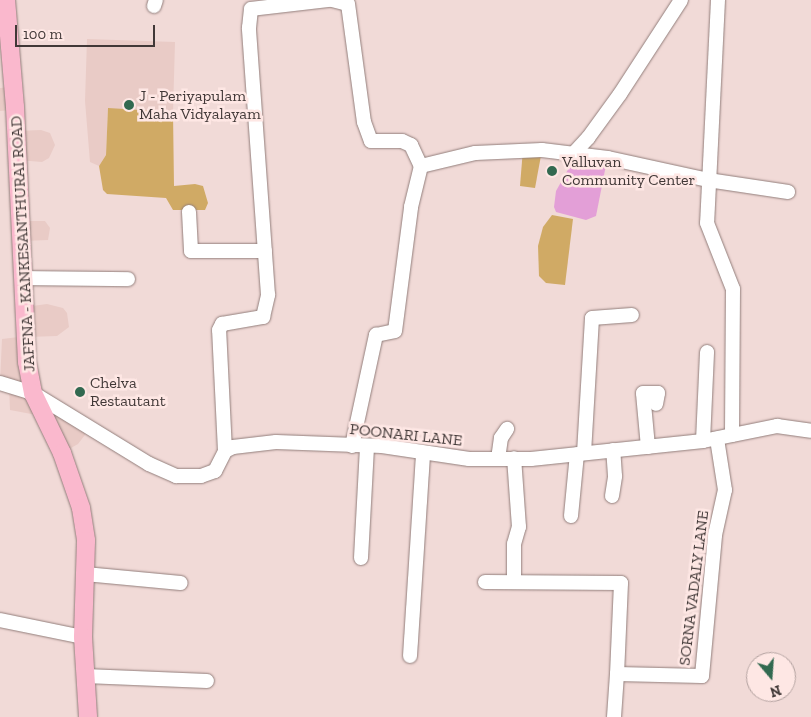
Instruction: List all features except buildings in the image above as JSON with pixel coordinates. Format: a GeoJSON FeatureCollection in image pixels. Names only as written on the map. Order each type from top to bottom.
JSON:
{"type":"FeatureCollection","features":[{"type":"Feature","properties":{"kind":"main road","name":"JAFFNA - KANKESANTHURAI ROAD"},"geometry":{"type":"LineString","coordinates":[[6,0],[24,278],[27,362],[33,393],[62,453],[81,508],[85,574],[83,637],[88,717]]}},
{"type":"Feature","properties":{"kind":"street"},"geometry":{"type":"LineString","coordinates":[[0,383],[33,393],[169,475],[201,476],[214,471],[224,451],[219,330],[222,324],[263,317],[268,295],[249,28],[251,5],[330,0],[348,4],[364,122],[371,141],[402,141],[411,145],[421,166],[411,207],[396,331],[376,335],[352,446]]}},
{"type":"Feature","properties":{"kind":"street"},"geometry":{"type":"LineString","coordinates":[[574,152],[588,138],[620,94],[681,0]]}},
{"type":"Feature","properties":{"kind":"street"},"geometry":{"type":"LineString","coordinates":[[718,0],[707,223],[733,289],[732,435]]}},
{"type":"Feature","properties":{"kind":"street"},"geometry":{"type":"LineString","coordinates":[[421,166],[475,153],[523,149],[574,152],[708,180],[788,192]]}},
{"type":"Feature","properties":{"kind":"street"},"geometry":{"type":"LineString","coordinates":[[189,212],[191,251],[265,251]]}},
{"type":"Feature","properties":{"kind":"street"},"geometry":{"type":"LineString","coordinates":[[24,278],[128,279]]}},
{"type":"Feature","properties":{"kind":"street"},"geometry":{"type":"LineString","coordinates":[[571,516],[580,454],[592,318],[632,315]]}},
{"type":"Feature","properties":{"kind":"street"},"geometry":{"type":"LineString","coordinates":[[707,352],[710,440]]}},
{"type":"Feature","properties":{"kind":"street"},"geometry":{"type":"LineString","coordinates":[[648,447],[643,392],[658,393],[656,404]]}},
{"type":"Feature","properties":{"kind":"street","name":"POONARI LANE"},"geometry":{"type":"LineString","coordinates":[[224,451],[233,447],[276,442],[367,446],[469,459],[498,459],[580,454],[710,440],[777,426],[811,431]]}},
{"type":"Feature","properties":{"kind":"street"},"geometry":{"type":"LineString","coordinates":[[498,459],[501,438],[507,429]]}},
{"type":"Feature","properties":{"kind":"street","name":"SORNA VADALY LANE"},"geometry":{"type":"LineString","coordinates":[[617,674],[702,676],[715,535],[725,490],[710,440]]}},
{"type":"Feature","properties":{"kind":"street"},"geometry":{"type":"LineString","coordinates":[[361,558],[367,446]]}},
{"type":"Feature","properties":{"kind":"street"},"geometry":{"type":"LineString","coordinates":[[612,496],[615,476],[613,450]]}},
{"type":"Feature","properties":{"kind":"street"},"geometry":{"type":"LineString","coordinates":[[410,656],[423,452]]}},
{"type":"Feature","properties":{"kind":"street"},"geometry":{"type":"LineString","coordinates":[[514,458],[519,527],[514,544],[514,582]]}},
{"type":"Feature","properties":{"kind":"street"},"geometry":{"type":"LineString","coordinates":[[85,574],[181,583]]}},
{"type":"Feature","properties":{"kind":"street"},"geometry":{"type":"LineString","coordinates":[[485,582],[621,583],[614,717]]}},
{"type":"Feature","properties":{"kind":"street"},"geometry":{"type":"LineString","coordinates":[[0,620],[83,637]]}},
{"type":"Feature","properties":{"kind":"street"},"geometry":{"type":"LineString","coordinates":[[85,676],[207,681]]}},
{"type":"Feature","properties":{"kind":"shaded area","name":"J - Periyapulam Maha Vidyalayam"},"geometry":{"type":"Polygon","coordinates":[[[87,39],[175,42],[173,112],[108,109],[106,155],[99,166],[90,162],[85,101],[87,39]]]}},
{"type":"Feature","properties":{"kind":"shaded area"},"geometry":{"type":"Polygon","coordinates":[[[14,87],[11,110],[0,111],[0,88],[14,87]]]}},
{"type":"Feature","properties":{"kind":"shaded area"},"geometry":{"type":"Polygon","coordinates":[[[108,108],[173,112],[174,186],[195,184],[203,186],[208,203],[205,210],[173,210],[166,198],[107,194],[103,190],[99,166],[106,155],[108,108]]]}},
{"type":"Feature","properties":{"kind":"shaded area"},"geometry":{"type":"Polygon","coordinates":[[[41,130],[50,133],[55,145],[49,158],[42,162],[18,160],[16,131],[41,130]]]}},
{"type":"Feature","properties":{"kind":"shaded area"},"geometry":{"type":"Polygon","coordinates":[[[523,149],[542,150],[535,188],[520,186],[523,149]]]}},
{"type":"Feature","properties":{"kind":"shaded area"},"geometry":{"type":"Polygon","coordinates":[[[575,157],[605,161],[606,165],[596,216],[586,220],[556,212],[554,207],[556,191],[575,157]]]}},
{"type":"Feature","properties":{"kind":"shaded area"},"geometry":{"type":"Polygon","coordinates":[[[552,215],[573,219],[565,285],[546,283],[539,276],[538,246],[543,227],[552,215]]]}},
{"type":"Feature","properties":{"kind":"shaded area"},"geometry":{"type":"Polygon","coordinates":[[[21,221],[45,221],[50,228],[48,240],[23,241],[21,221]]]}},
{"type":"Feature","properties":{"kind":"shaded area"},"geometry":{"type":"Polygon","coordinates":[[[47,304],[63,308],[67,313],[69,327],[57,336],[27,337],[33,393],[91,427],[78,444],[62,453],[42,416],[10,410],[9,386],[0,383],[2,339],[27,336],[25,307],[47,304]]]}},
{"type":"Feature","properties":{"kind":"place","name":"J - Periyapulam Maha Vidyalayam"},"geometry":{"type":"Point","coordinates":[129,105]}},
{"type":"Feature","properties":{"kind":"place","name":"Valluvan Community Center"},"geometry":{"type":"Point","coordinates":[552,171]}},
{"type":"Feature","properties":{"kind":"place","name":"Chelva Restautant"},"geometry":{"type":"Point","coordinates":[80,392]}}]}
